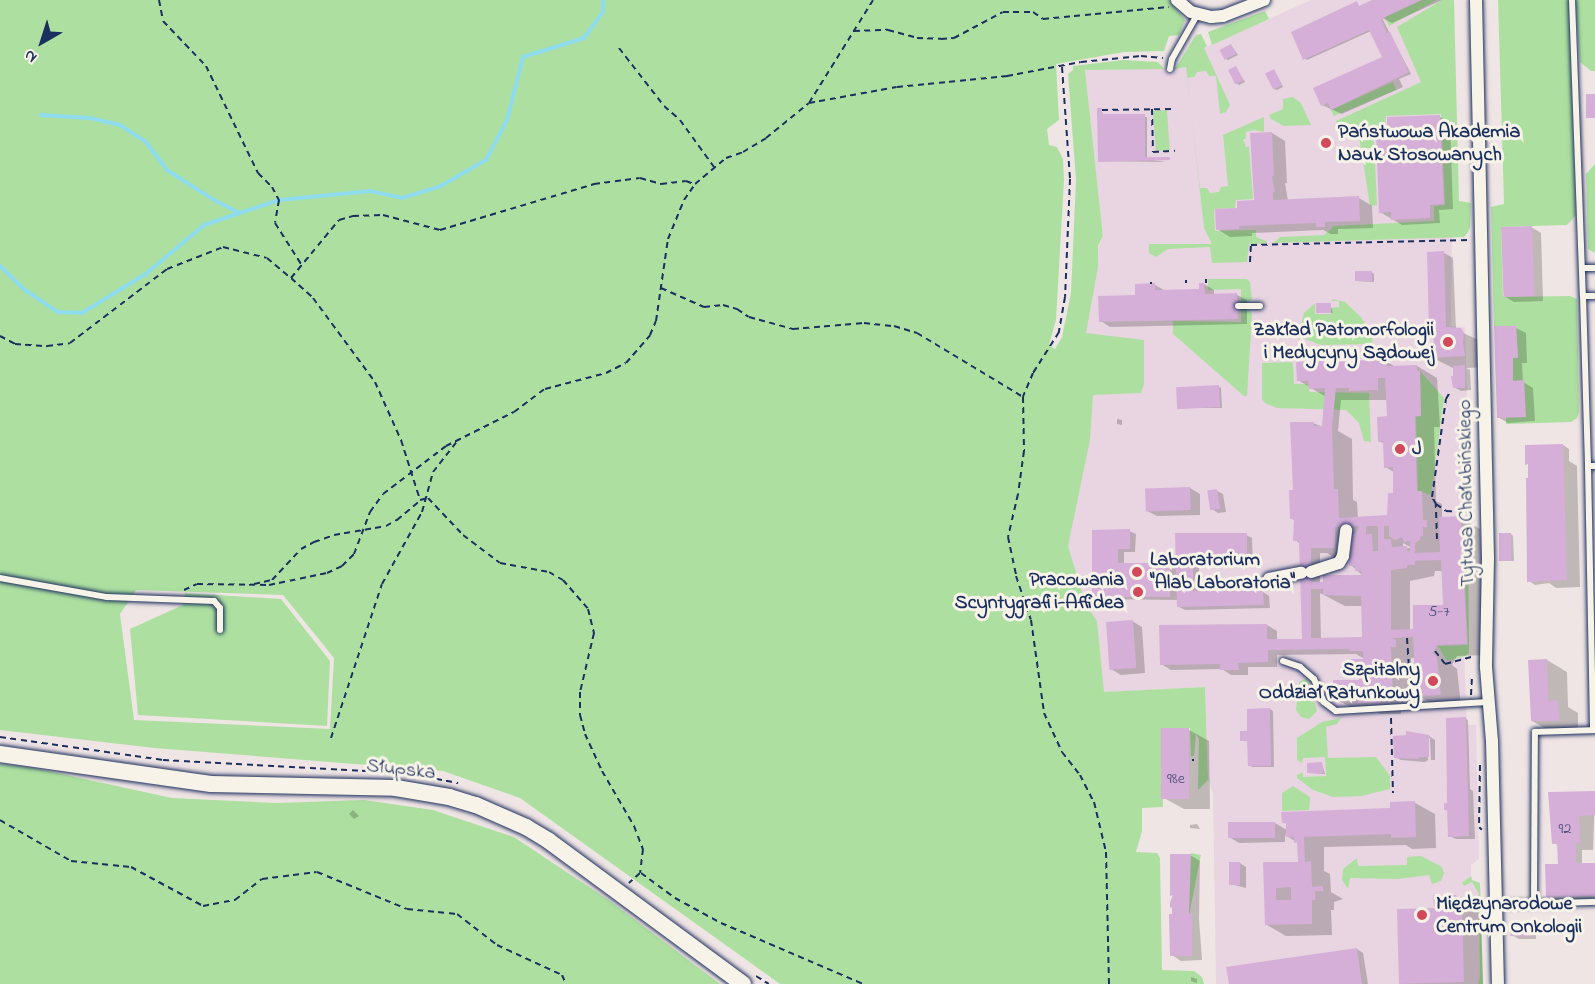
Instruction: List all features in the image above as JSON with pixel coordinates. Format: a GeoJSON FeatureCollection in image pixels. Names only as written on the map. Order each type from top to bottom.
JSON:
{"type":"FeatureCollection","features":[{"type":"Feature","properties":{"kind":"street"},"geometry":{"type":"LineString","coordinates":[[1178,1],[1197,15],[1211,17],[1223,16],[1264,0]]}},
{"type":"Feature","properties":{"kind":"street","name":"Tytusa Chałubińskiego"},"geometry":{"type":"LineString","coordinates":[[1476,0],[1488,558],[1488,702],[1492,741],[1494,905],[1498,984]]}},
{"type":"Feature","properties":{"kind":"street"},"geometry":{"type":"LineString","coordinates":[[1269,579],[1306,573],[1339,563],[1343,556],[1346,530]]}},
{"type":"Feature","properties":{"kind":"street","name":"Słupska"},"geometry":{"type":"LineString","coordinates":[[0,754],[211,784],[396,788],[449,797],[500,815],[549,841],[749,979]]}},
{"type":"Feature","properties":{"kind":"lane"},"geometry":{"type":"LineString","coordinates":[[1534,904],[1535,732],[1594,730],[1592,466],[1572,0]]}},
{"type":"Feature","properties":{"kind":"lane"},"geometry":{"type":"LineString","coordinates":[[1170,69],[1172,59],[1197,15]]}},
{"type":"Feature","properties":{"kind":"lane"},"geometry":{"type":"LineString","coordinates":[[1583,268],[1595,268]]}},
{"type":"Feature","properties":{"kind":"lane"},"geometry":{"type":"LineString","coordinates":[[1583,296],[1595,296]]}},
{"type":"Feature","properties":{"kind":"lane"},"geometry":{"type":"LineString","coordinates":[[1238,306],[1260,306]]}},
{"type":"Feature","properties":{"kind":"lane"},"geometry":{"type":"LineString","coordinates":[[0,578],[107,597],[214,601],[217,604],[220,630]]}},
{"type":"Feature","properties":{"kind":"lane"},"geometry":{"type":"LineString","coordinates":[[1283,661],[1300,667],[1314,679],[1324,702],[1336,711],[1488,702]]}},
{"type":"Feature","properties":{"kind":"lane"},"geometry":{"type":"LineString","coordinates":[[1494,905],[1595,902]]}},
{"type":"Feature","properties":{"kind":"path"},"geometry":{"type":"LineString","coordinates":[[159,0],[163,21],[206,66],[258,173],[272,187],[279,200],[275,223],[301,264]]}},
{"type":"Feature","properties":{"kind":"path"},"geometry":{"type":"LineString","coordinates":[[183,600],[182,590],[197,584],[269,585],[327,573],[342,566],[354,554],[370,512],[383,494],[410,472],[460,437],[514,412],[544,389],[606,373],[626,363],[650,334],[656,321],[668,239],[684,200],[694,184],[714,167],[766,138],[809,103],[873,0]]}},
{"type":"Feature","properties":{"kind":"path"},"geometry":{"type":"LineString","coordinates":[[854,31],[888,30],[917,38],[948,39],[1003,12],[1033,12],[1043,19],[1165,10],[1178,1]]}},
{"type":"Feature","properties":{"kind":"path"},"geometry":{"type":"LineString","coordinates":[[619,48],[663,106],[680,120],[714,167]]}},
{"type":"Feature","properties":{"kind":"path"},"geometry":{"type":"LineString","coordinates":[[809,103],[897,87],[1062,67],[1070,63],[1123,57],[1172,59]]}},
{"type":"Feature","properties":{"kind":"path"},"geometry":{"type":"LineString","coordinates":[[1062,67],[1070,179],[1065,297],[1059,332],[1033,373],[1023,397],[1024,451],[1018,494],[1008,537],[1016,576],[1030,620],[1044,713],[1062,752],[1080,775],[1094,802],[1106,852],[1109,984]]}},
{"type":"Feature","properties":{"kind":"path"},"geometry":{"type":"LineString","coordinates":[[1152,109],[1153,152],[1175,152]]}},
{"type":"Feature","properties":{"kind":"path"},"geometry":{"type":"LineString","coordinates":[[1102,110],[1172,109]]}},
{"type":"Feature","properties":{"kind":"path"},"geometry":{"type":"LineString","coordinates":[[291,278],[339,220],[353,216],[383,215],[440,230],[594,184],[640,178],[661,184],[687,181],[694,184]]}},
{"type":"Feature","properties":{"kind":"path"},"geometry":{"type":"LineString","coordinates":[[1250,262],[1251,245],[1473,240]]}},
{"type":"Feature","properties":{"kind":"path"},"geometry":{"type":"LineString","coordinates":[[0,336],[15,344],[47,346],[70,343],[167,269],[223,247],[267,258],[313,298],[375,382],[401,440],[420,500]]}},
{"type":"Feature","properties":{"kind":"path"},"geometry":{"type":"LineString","coordinates":[[660,288],[704,307],[723,305],[737,309],[749,317],[793,329],[864,323],[894,326],[917,333],[1023,397]]}},
{"type":"Feature","properties":{"kind":"path"},"geometry":{"type":"LineString","coordinates":[[1450,392],[1446,399],[1432,497],[1436,504],[1446,511],[1464,512]]}},
{"type":"Feature","properties":{"kind":"path"},"geometry":{"type":"LineString","coordinates":[[331,738],[382,584],[428,498],[427,489],[433,472],[460,437]]}},
{"type":"Feature","properties":{"kind":"path"},"geometry":{"type":"LineString","coordinates":[[245,586],[272,580],[301,549],[314,542],[334,535],[364,531],[397,520],[420,500],[428,498]]}},
{"type":"Feature","properties":{"kind":"path"},"geometry":{"type":"LineString","coordinates":[[428,498],[487,554],[500,563],[541,570],[556,576],[563,580],[588,609],[594,633],[580,692],[580,715],[585,735],[602,771],[634,826],[643,849],[640,873],[629,884],[621,877]]}},
{"type":"Feature","properties":{"kind":"path"},"geometry":{"type":"LineString","coordinates":[[1436,504],[1437,539]]}},
{"type":"Feature","properties":{"kind":"path"},"geometry":{"type":"LineString","coordinates":[[1407,638],[1411,698]]}},
{"type":"Feature","properties":{"kind":"path"},"geometry":{"type":"LineString","coordinates":[[1435,651],[1445,663],[1472,657]]}},
{"type":"Feature","properties":{"kind":"path"},"geometry":{"type":"LineString","coordinates":[[1471,703],[1472,675]]}},
{"type":"Feature","properties":{"kind":"path"},"geometry":{"type":"LineString","coordinates":[[1393,793],[1391,718],[1402,717]]}},
{"type":"Feature","properties":{"kind":"path"},"geometry":{"type":"LineString","coordinates":[[0,737],[163,760],[370,772]]}},
{"type":"Feature","properties":{"kind":"path"},"geometry":{"type":"LineString","coordinates":[[399,773],[447,779],[468,787]]}},
{"type":"Feature","properties":{"kind":"path"},"geometry":{"type":"LineString","coordinates":[[0,820],[71,861],[131,867],[203,906],[235,900],[262,879],[317,872],[407,909],[457,914],[496,945],[562,975],[566,984]]}},
{"type":"Feature","properties":{"kind":"path"},"geometry":{"type":"LineString","coordinates":[[640,873],[675,898],[721,923],[863,984]]}},
{"type":"Feature","properties":{"kind":"path"},"geometry":{"type":"LineString","coordinates":[[749,979],[769,984]]}},
{"type":"Feature","properties":{"kind":"shaded area"},"geometry":{"type":"Polygon","coordinates":[[[1311,0],[1454,0],[1451,326],[1465,327],[1470,501],[1466,502],[1466,511],[1470,511],[1471,557],[1468,558],[1469,648],[1464,649],[1467,725],[1476,725],[1479,859],[1471,865],[1471,876],[1472,880],[1480,883],[1483,984],[1216,984],[1213,793],[1208,780],[1205,687],[1055,695],[1036,412],[1103,236],[1085,70],[1185,67],[1188,55],[1311,0]]]}},
{"type":"Feature","properties":{"kind":"green space"},"geometry":{"type":"Polygon","coordinates":[[[0,0],[1169,0],[1185,20],[1179,35],[1169,36],[1164,51],[1124,52],[1056,64],[1059,120],[1047,129],[1049,145],[1057,147],[1063,159],[1064,180],[1056,320],[1049,345],[1055,349],[1062,337],[1071,293],[1076,180],[1068,74],[1073,70],[1073,66],[1123,60],[1158,62],[1164,69],[1085,70],[1103,236],[1098,246],[1098,267],[1086,333],[1144,340],[1144,384],[1141,393],[1093,395],[1090,440],[1068,546],[1086,605],[1097,621],[1104,692],[1205,687],[1208,780],[1198,790],[1199,739],[1196,734],[1194,756],[1191,756],[1190,728],[1161,728],[1163,807],[1142,808],[1142,831],[1136,852],[1157,853],[1160,858],[1162,970],[1194,971],[1202,977],[1204,984],[780,984],[520,798],[443,771],[154,748],[0,730],[0,0]],[[136,590],[120,614],[134,720],[330,729],[334,658],[283,595],[136,590]]]}},
{"type":"Feature","properties":{"kind":"green space"},"geometry":{"type":"Polygon","coordinates":[[[1422,0],[1437,0],[1389,26],[1385,17],[1422,0]]]}},
{"type":"Feature","properties":{"kind":"green space"},"geometry":{"type":"Polygon","coordinates":[[[1442,0],[1454,0],[1459,201],[1471,203],[1468,232],[1464,237],[1273,243],[1280,237],[1324,235],[1334,226],[1434,221],[1434,206],[1445,205],[1441,114],[1386,116],[1385,131],[1373,131],[1374,148],[1361,148],[1358,132],[1342,132],[1336,121],[1421,82],[1397,27],[1442,0]]]}},
{"type":"Feature","properties":{"kind":"green space"},"geometry":{"type":"Polygon","coordinates":[[[1498,0],[1569,0],[1576,215],[1567,225],[1501,227],[1503,297],[1570,296],[1577,299],[1579,412],[1577,418],[1571,422],[1506,424],[1506,417],[1525,416],[1524,381],[1513,381],[1513,358],[1518,358],[1516,326],[1494,326],[1491,207],[1504,204],[1498,0]]]}},
{"type":"Feature","properties":{"kind":"green space"},"geometry":{"type":"Polygon","coordinates":[[[1575,0],[1595,0],[1595,71],[1591,71],[1580,62],[1575,0]]]}},
{"type":"Feature","properties":{"kind":"green space"},"geometry":{"type":"Polygon","coordinates":[[[1265,11],[1269,19],[1212,45],[1208,32],[1265,11]]]}},
{"type":"Feature","properties":{"kind":"green space"},"geometry":{"type":"Polygon","coordinates":[[[1201,34],[1207,46],[1204,48],[1230,105],[1226,112],[1220,114],[1216,76],[1209,76],[1206,71],[1197,72],[1194,77],[1187,78],[1186,67],[1175,69],[1196,35],[1201,34]]]}},
{"type":"Feature","properties":{"kind":"green space"},"geometry":{"type":"Polygon","coordinates":[[[1393,82],[1396,90],[1334,116],[1331,110],[1393,82]]]}},
{"type":"Feature","properties":{"kind":"green space"},"geometry":{"type":"Polygon","coordinates":[[[1293,97],[1301,103],[1311,125],[1284,126],[1271,119],[1269,115],[1283,109],[1283,99],[1293,97]]]}},
{"type":"Feature","properties":{"kind":"green space"},"geometry":{"type":"Polygon","coordinates":[[[1167,110],[1170,150],[1156,151],[1153,111],[1167,110]]]}},
{"type":"Feature","properties":{"kind":"green space"},"geometry":{"type":"Polygon","coordinates":[[[1191,114],[1200,188],[1207,188],[1210,193],[1219,192],[1221,187],[1228,186],[1223,135],[1264,117],[1264,132],[1254,130],[1246,132],[1246,139],[1243,139],[1246,147],[1249,147],[1253,199],[1236,200],[1235,208],[1214,209],[1215,231],[1256,230],[1256,237],[1266,241],[1267,243],[1249,244],[1247,262],[1212,263],[1210,247],[1168,249],[1156,257],[1149,253],[1149,244],[1212,244],[1204,228],[1191,114]]]}},
{"type":"Feature","properties":{"kind":"green space"},"geometry":{"type":"Polygon","coordinates":[[[1363,161],[1375,161],[1377,205],[1370,206],[1363,161]]]}},
{"type":"Feature","properties":{"kind":"green space"},"geometry":{"type":"Polygon","coordinates":[[[1595,164],[1595,253],[1588,249],[1586,174],[1595,164]]]}},
{"type":"Feature","properties":{"kind":"green space"},"geometry":{"type":"Polygon","coordinates":[[[1208,279],[1247,279],[1250,282],[1252,299],[1248,303],[1241,304],[1241,289],[1208,290],[1208,279]]]}},
{"type":"Feature","properties":{"kind":"green space"},"geometry":{"type":"Polygon","coordinates":[[[1332,299],[1345,302],[1360,316],[1373,335],[1372,344],[1321,345],[1305,339],[1300,328],[1304,313],[1315,303],[1315,314],[1331,314],[1331,308],[1339,307],[1339,301],[1332,301],[1332,299]]]}},
{"type":"Feature","properties":{"kind":"green space"},"geometry":{"type":"Polygon","coordinates":[[[1241,308],[1249,309],[1252,314],[1247,396],[1244,396],[1173,334],[1173,321],[1241,322],[1241,308]]]}},
{"type":"Feature","properties":{"kind":"green space"},"geometry":{"type":"Polygon","coordinates":[[[1291,362],[1294,384],[1307,384],[1310,392],[1369,393],[1371,442],[1364,441],[1359,423],[1346,410],[1277,408],[1265,403],[1262,399],[1262,363],[1291,362]]]}},
{"type":"Feature","properties":{"kind":"green space"},"geometry":{"type":"Polygon","coordinates":[[[1420,371],[1444,398],[1431,495],[1418,491],[1416,417],[1421,416],[1420,371]]]}},
{"type":"Feature","properties":{"kind":"green space"},"geometry":{"type":"Polygon","coordinates":[[[1464,559],[1468,559],[1469,653],[1447,661],[1438,646],[1468,645],[1464,559]]]}},
{"type":"Feature","properties":{"kind":"green space"},"geometry":{"type":"Polygon","coordinates":[[[185,593],[281,599],[330,661],[327,726],[138,715],[130,629],[183,605],[185,593]]]}},
{"type":"Feature","properties":{"kind":"green space"},"geometry":{"type":"Polygon","coordinates":[[[1307,678],[1317,711],[1309,719],[1301,717],[1296,710],[1299,682],[1307,678]]]}},
{"type":"Feature","properties":{"kind":"green space"},"geometry":{"type":"Polygon","coordinates":[[[1341,718],[1337,724],[1326,727],[1328,758],[1376,757],[1390,776],[1390,789],[1361,796],[1333,797],[1313,790],[1297,778],[1297,775],[1303,772],[1303,777],[1326,776],[1325,757],[1303,758],[1302,763],[1297,760],[1297,738],[1322,722],[1341,718]]]}},
{"type":"Feature","properties":{"kind":"green space"},"geometry":{"type":"Polygon","coordinates":[[[0,764],[34,768],[172,798],[276,803],[364,800],[433,810],[514,837],[610,901],[720,984],[0,984],[0,764]]]}},
{"type":"Feature","properties":{"kind":"green space"},"geometry":{"type":"Polygon","coordinates":[[[1293,786],[1310,797],[1309,810],[1282,811],[1282,793],[1293,786]]]}},
{"type":"Feature","properties":{"kind":"green space"},"geometry":{"type":"Polygon","coordinates":[[[1191,853],[1201,855],[1181,956],[1171,954],[1191,853]]]}},
{"type":"Feature","properties":{"kind":"green space"},"geometry":{"type":"Polygon","coordinates":[[[1421,856],[1442,867],[1444,873],[1441,881],[1432,884],[1429,875],[1398,879],[1350,878],[1348,889],[1342,880],[1343,869],[1357,858],[1358,866],[1407,865],[1407,857],[1421,856]]]}},
{"type":"Feature","properties":{"kind":"green space"},"geometry":{"type":"Polygon","coordinates":[[[1471,876],[1472,880],[1480,883],[1483,984],[1478,984],[1480,977],[1479,917],[1472,901],[1479,894],[1472,882],[1464,886],[1462,883],[1471,876]]]}},
{"type":"Feature","properties":{"kind":"building"},"geometry":{"type":"Polygon","coordinates":[[[1372,0],[1421,0],[1381,19],[1387,33],[1390,32],[1409,72],[1331,110],[1328,103],[1321,106],[1313,88],[1382,57],[1369,30],[1303,60],[1291,32],[1357,1],[1359,6],[1372,0]]]}},
{"type":"Feature","properties":{"kind":"building"},"geometry":{"type":"Polygon","coordinates":[[[1231,44],[1236,54],[1224,60],[1219,50],[1231,44]]]}},
{"type":"Feature","properties":{"kind":"building"},"geometry":{"type":"Polygon","coordinates":[[[1236,66],[1243,80],[1235,84],[1228,70],[1236,66]]]}},
{"type":"Feature","properties":{"kind":"building"},"geometry":{"type":"Polygon","coordinates":[[[1274,69],[1282,85],[1273,90],[1265,74],[1274,69]]]}},
{"type":"Feature","properties":{"kind":"building"},"geometry":{"type":"Polygon","coordinates":[[[1586,94],[1595,94],[1595,118],[1586,118],[1586,94]]]}},
{"type":"Feature","properties":{"kind":"building"},"geometry":{"type":"Polygon","coordinates":[[[1097,108],[1102,108],[1102,114],[1145,114],[1145,157],[1170,157],[1170,160],[1098,162],[1097,108]]]}},
{"type":"Feature","properties":{"kind":"building"},"geometry":{"type":"Polygon","coordinates":[[[1440,115],[1444,204],[1430,205],[1430,218],[1391,220],[1391,212],[1379,213],[1376,134],[1387,133],[1387,117],[1440,115]]]}},
{"type":"Feature","properties":{"kind":"building"},"geometry":{"type":"Polygon","coordinates":[[[1272,132],[1274,176],[1272,176],[1275,192],[1273,192],[1273,200],[1359,196],[1360,221],[1325,222],[1325,227],[1316,227],[1316,223],[1239,226],[1239,229],[1216,230],[1215,209],[1237,208],[1237,201],[1254,200],[1250,133],[1272,132]]]}},
{"type":"Feature","properties":{"kind":"building"},"geometry":{"type":"Polygon","coordinates":[[[1532,226],[1534,296],[1503,297],[1501,227],[1532,226]]]}},
{"type":"Feature","properties":{"kind":"building"},"geometry":{"type":"Polygon","coordinates":[[[1444,251],[1446,327],[1461,328],[1464,333],[1465,356],[1430,358],[1430,347],[1434,347],[1433,330],[1429,330],[1427,252],[1444,251]]]}},
{"type":"Feature","properties":{"kind":"building"},"geometry":{"type":"Polygon","coordinates":[[[1355,271],[1372,271],[1372,281],[1355,281],[1355,271]]]}},
{"type":"Feature","properties":{"kind":"building"},"geometry":{"type":"Polygon","coordinates":[[[1155,283],[1155,290],[1199,289],[1199,283],[1204,283],[1205,294],[1237,293],[1238,319],[1099,322],[1098,296],[1135,295],[1135,284],[1155,283]]]}},
{"type":"Feature","properties":{"kind":"building"},"geometry":{"type":"Polygon","coordinates":[[[1316,303],[1331,303],[1331,313],[1316,313],[1316,303]]]}},
{"type":"Feature","properties":{"kind":"building"},"geometry":{"type":"Polygon","coordinates":[[[1494,326],[1516,326],[1518,358],[1513,358],[1513,381],[1524,380],[1526,417],[1497,418],[1494,326]]]}},
{"type":"Feature","properties":{"kind":"building"},"geometry":{"type":"Polygon","coordinates":[[[1314,356],[1325,356],[1325,361],[1387,360],[1387,366],[1417,365],[1417,371],[1420,371],[1421,416],[1415,416],[1417,491],[1422,491],[1423,520],[1427,520],[1427,527],[1423,527],[1423,536],[1420,536],[1420,540],[1415,543],[1415,553],[1440,552],[1439,517],[1461,516],[1467,644],[1437,645],[1433,653],[1437,657],[1441,695],[1416,696],[1413,637],[1391,638],[1396,640],[1396,647],[1391,647],[1393,698],[1381,698],[1381,703],[1358,703],[1358,698],[1333,699],[1333,680],[1359,680],[1359,676],[1352,676],[1351,659],[1363,659],[1363,651],[1349,651],[1349,649],[1268,650],[1268,662],[1238,663],[1239,670],[1220,670],[1220,664],[1160,665],[1159,625],[1267,624],[1267,639],[1302,639],[1299,541],[1293,541],[1294,519],[1290,519],[1289,490],[1293,490],[1290,422],[1314,422],[1314,426],[1322,426],[1325,388],[1309,389],[1308,381],[1297,381],[1296,362],[1314,361],[1314,356]],[[1378,378],[1378,390],[1349,391],[1349,388],[1336,388],[1332,426],[1334,489],[1338,489],[1339,518],[1387,515],[1388,493],[1393,493],[1393,467],[1384,468],[1383,441],[1378,442],[1377,417],[1387,416],[1385,378],[1378,378]],[[1359,526],[1335,527],[1335,548],[1311,548],[1311,582],[1323,582],[1323,575],[1362,575],[1361,571],[1355,571],[1355,566],[1349,566],[1348,534],[1356,534],[1359,526]],[[1366,526],[1366,534],[1372,534],[1373,551],[1378,551],[1378,526],[1366,526]],[[1384,526],[1384,539],[1391,539],[1392,547],[1407,546],[1407,551],[1410,551],[1410,541],[1404,542],[1402,537],[1395,540],[1389,536],[1389,526],[1384,526]],[[1441,560],[1415,561],[1415,565],[1391,570],[1391,630],[1413,629],[1413,605],[1443,605],[1441,560]],[[1311,589],[1311,638],[1362,637],[1361,596],[1323,595],[1323,589],[1311,589]]]}},
{"type":"Feature","properties":{"kind":"building"},"geometry":{"type":"Polygon","coordinates":[[[1465,365],[1465,388],[1453,388],[1451,376],[1453,376],[1453,366],[1465,365]]]}},
{"type":"Feature","properties":{"kind":"building"},"geometry":{"type":"Polygon","coordinates":[[[1219,385],[1220,407],[1177,409],[1176,387],[1219,385]]]}},
{"type":"Feature","properties":{"kind":"building"},"geometry":{"type":"Polygon","coordinates":[[[1563,444],[1567,580],[1527,582],[1526,478],[1528,478],[1528,464],[1525,465],[1525,445],[1563,444]]]}},
{"type":"Feature","properties":{"kind":"building"},"geometry":{"type":"Polygon","coordinates":[[[1190,487],[1191,510],[1146,512],[1145,489],[1190,487]]]}},
{"type":"Feature","properties":{"kind":"building"},"geometry":{"type":"Polygon","coordinates":[[[1217,489],[1220,509],[1210,510],[1207,491],[1217,489]]]}},
{"type":"Feature","properties":{"kind":"building"},"geometry":{"type":"Polygon","coordinates":[[[1130,529],[1130,549],[1118,549],[1118,563],[1170,563],[1170,597],[1092,597],[1092,530],[1130,529]]]}},
{"type":"Feature","properties":{"kind":"building"},"geometry":{"type":"Polygon","coordinates":[[[1175,533],[1247,533],[1247,561],[1193,562],[1193,591],[1263,591],[1264,605],[1177,607],[1175,533]]]}},
{"type":"Feature","properties":{"kind":"building"},"geometry":{"type":"Polygon","coordinates":[[[1499,533],[1511,533],[1511,561],[1499,561],[1499,533]]]}},
{"type":"Feature","properties":{"kind":"building"},"geometry":{"type":"Polygon","coordinates":[[[1133,620],[1136,668],[1109,670],[1106,622],[1133,620]]]}},
{"type":"Feature","properties":{"kind":"building"},"geometry":{"type":"Polygon","coordinates":[[[1547,659],[1548,701],[1558,700],[1559,721],[1531,721],[1528,660],[1547,659]]]}},
{"type":"Feature","properties":{"kind":"building"},"geometry":{"type":"Polygon","coordinates":[[[1270,708],[1271,766],[1248,766],[1247,741],[1240,741],[1240,731],[1247,731],[1247,709],[1270,708]]]}},
{"type":"Feature","properties":{"kind":"building"},"geometry":{"type":"Polygon","coordinates":[[[1466,717],[1469,836],[1448,837],[1447,810],[1444,810],[1444,803],[1447,803],[1446,718],[1466,717]]]}},
{"type":"Feature","properties":{"kind":"building"},"geometry":{"type":"Polygon","coordinates":[[[1161,728],[1189,728],[1189,799],[1161,799],[1161,728]]]}},
{"type":"Feature","properties":{"kind":"building"},"geometry":{"type":"Polygon","coordinates":[[[1406,731],[1429,735],[1429,757],[1394,758],[1393,736],[1406,735],[1406,731]]]}},
{"type":"Feature","properties":{"kind":"building"},"geometry":{"type":"Polygon","coordinates":[[[1322,762],[1323,773],[1307,773],[1307,763],[1322,762]]]}},
{"type":"Feature","properties":{"kind":"building"},"geometry":{"type":"Polygon","coordinates":[[[1595,791],[1595,815],[1579,816],[1580,843],[1576,843],[1576,863],[1595,863],[1595,896],[1546,897],[1545,864],[1558,864],[1557,844],[1552,844],[1548,792],[1595,791]]]}},
{"type":"Feature","properties":{"kind":"building"},"geometry":{"type":"Polygon","coordinates":[[[1415,801],[1416,837],[1391,838],[1391,834],[1304,837],[1305,862],[1311,861],[1312,887],[1323,886],[1323,891],[1315,891],[1315,900],[1312,900],[1312,924],[1265,925],[1263,862],[1298,862],[1297,842],[1294,843],[1294,837],[1286,837],[1286,823],[1282,823],[1281,812],[1390,808],[1390,802],[1415,801]],[[1291,887],[1276,888],[1276,900],[1291,900],[1291,887]]]}},
{"type":"Feature","properties":{"kind":"building"},"geometry":{"type":"Polygon","coordinates":[[[1228,822],[1275,822],[1275,838],[1228,838],[1228,822]]]}},
{"type":"Feature","properties":{"kind":"building"},"geometry":{"type":"Polygon","coordinates":[[[1170,854],[1191,854],[1189,914],[1192,914],[1192,956],[1170,956],[1169,914],[1172,914],[1170,902],[1173,895],[1170,896],[1170,854]]]}},
{"type":"Feature","properties":{"kind":"building"},"geometry":{"type":"Polygon","coordinates":[[[1229,862],[1240,862],[1240,885],[1229,885],[1229,862]]]}},
{"type":"Feature","properties":{"kind":"building"},"geometry":{"type":"Polygon","coordinates":[[[1433,895],[1456,895],[1462,905],[1464,982],[1399,984],[1397,909],[1434,908],[1433,895]]]}},
{"type":"Feature","properties":{"kind":"building"},"geometry":{"type":"Polygon","coordinates":[[[1511,923],[1530,924],[1529,937],[1510,936],[1511,923]]]}},
{"type":"Feature","properties":{"kind":"building"},"geometry":{"type":"Polygon","coordinates":[[[1357,948],[1362,984],[1229,984],[1226,967],[1357,948]]]}},
{"type":"Feature","properties":{"kind":"waterway"},"geometry":{"type":"LineString","coordinates":[[0,266],[25,290],[58,312],[82,313],[147,273],[204,225],[279,200],[370,191],[402,198],[439,187],[486,160],[507,120],[523,57],[584,38],[603,12],[603,0]]}},
{"type":"Feature","properties":{"kind":"waterway"},"geometry":{"type":"LineString","coordinates":[[41,115],[90,118],[120,125],[146,142],[167,170],[214,200],[238,212]]}},
{"type":"Feature","properties":{"kind":"place","name":"Państwowa Akademia Nauk Stosowanych"},"geometry":{"type":"Point","coordinates":[1326,143]}},
{"type":"Feature","properties":{"kind":"place","name":"Zakład Patomorfologii i Medycyny Sądowej"},"geometry":{"type":"Point","coordinates":[1448,342]}},
{"type":"Feature","properties":{"kind":"place","name":"J"},"geometry":{"type":"Point","coordinates":[1400,449]}},
{"type":"Feature","properties":{"kind":"place","name":"Laboratorium \"Alab Laboratoria\""},"geometry":{"type":"Point","coordinates":[1137,572]}},
{"type":"Feature","properties":{"kind":"place","name":"Pracowania Scyntygrafii-Affidea"},"geometry":{"type":"Point","coordinates":[1138,592]}},
{"type":"Feature","properties":{"kind":"place","name":"Szpitalny Oddział Ratunkowy"},"geometry":{"type":"Point","coordinates":[1433,681]}},
{"type":"Feature","properties":{"kind":"place","name":"Międzynarodowe Centrum Onkologii"},"geometry":{"type":"Point","coordinates":[1422,915]}}]}
